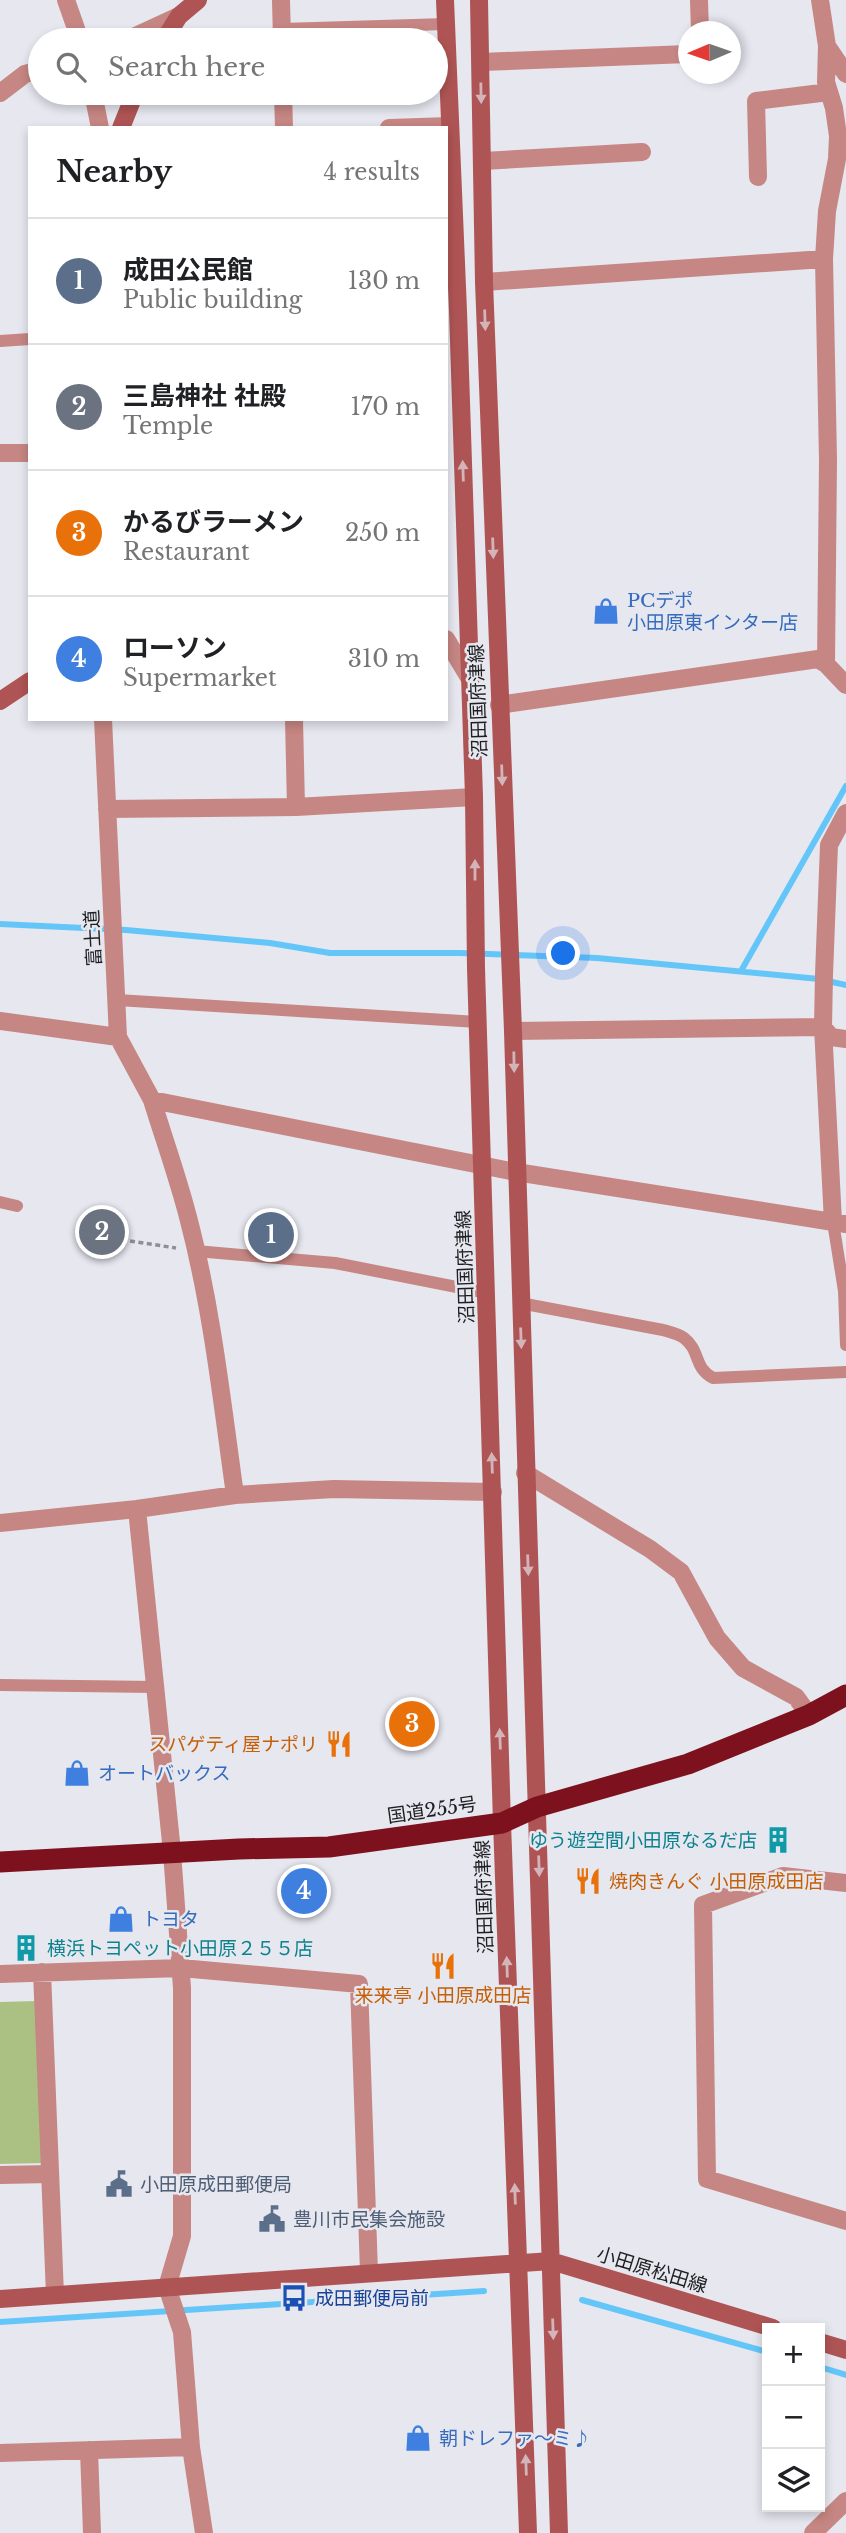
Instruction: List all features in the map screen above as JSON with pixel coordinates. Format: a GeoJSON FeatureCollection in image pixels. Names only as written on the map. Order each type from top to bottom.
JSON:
{"type":"FeatureCollection","features":[{"type":"Feature","properties":{"kind":"highway","name":"国道255号"},"geometry":{"type":"LineString","coordinates":[[0,1862],[172,1852],[329,1847],[502,1823],[537,1807],[688,1764],[808,1715],[846,1695]]}},
{"type":"Feature","properties":{"kind":"main road"},"geometry":{"type":"LineString","coordinates":[[172,28],[179,16],[198,0]]}},
{"type":"Feature","properties":{"kind":"main road","name":"沼田国府津線"},"geometry":{"type":"LineString","coordinates":[[445,0],[446,28]]}},
{"type":"Feature","properties":{"kind":"main road","name":"沼田国府津線"},"geometry":{"type":"LineString","coordinates":[[479,0],[484,282],[513,1031],[559,2533]]}},
{"type":"Feature","properties":{"kind":"main road","name":"沼田国府津線"},"geometry":{"type":"LineString","coordinates":[[448,75],[452,312],[470,679],[475,938],[502,1823],[528,2533]]}},
{"type":"Feature","properties":{"kind":"main road"},"geometry":{"type":"LineString","coordinates":[[122,126],[130,105]]}},
{"type":"Feature","properties":{"kind":"main road"},"geometry":{"type":"LineString","coordinates":[[0,701],[28,682]]}},
{"type":"Feature","properties":{"kind":"main road","name":"小田原松田線"},"geometry":{"type":"LineString","coordinates":[[0,2300],[55,2295],[170,2295],[369,2272],[551,2261],[762,2325]]}},
{"type":"Feature","properties":{"kind":"main road"},"geometry":{"type":"LineString","coordinates":[[825,2344],[846,2350]]}},
{"type":"Feature","properties":{"kind":"street"},"geometry":{"type":"LineString","coordinates":[[65,0],[76,28]]}},
{"type":"Feature","properties":{"kind":"street"},"geometry":{"type":"LineString","coordinates":[[281,0],[282,28]]}},
{"type":"Feature","properties":{"kind":"street"},"geometry":{"type":"LineString","coordinates":[[699,0],[700,21]]}},
{"type":"Feature","properties":{"kind":"street"},"geometry":{"type":"LineString","coordinates":[[820,0],[827,46],[826,82],[838,136],[837,159],[827,211],[824,259],[828,460],[826,664]]}},
{"type":"Feature","properties":{"kind":"street"},"geometry":{"type":"LineString","coordinates":[[153,28],[179,16]]}},
{"type":"Feature","properties":{"kind":"street"},"geometry":{"type":"LineString","coordinates":[[827,46],[846,74]]}},
{"type":"Feature","properties":{"kind":"street"},"geometry":{"type":"LineString","coordinates":[[481,62],[678,54]]}},
{"type":"Feature","properties":{"kind":"street"},"geometry":{"type":"LineString","coordinates":[[0,93],[28,73]]}},
{"type":"Feature","properties":{"kind":"street"},"geometry":{"type":"LineString","coordinates":[[758,177],[756,101],[829,92]]}},
{"type":"Feature","properties":{"kind":"street"},"geometry":{"type":"LineString","coordinates":[[95,105],[100,126]]}},
{"type":"Feature","properties":{"kind":"street"},"geometry":{"type":"LineString","coordinates":[[283,105],[284,126]]}},
{"type":"Feature","properties":{"kind":"street"},"geometry":{"type":"LineString","coordinates":[[482,160],[642,152]]}},
{"type":"Feature","properties":{"kind":"street"},"geometry":{"type":"LineString","coordinates":[[484,282],[824,259]]}},
{"type":"Feature","properties":{"kind":"street"},"geometry":{"type":"LineString","coordinates":[[0,453],[28,453]]}},
{"type":"Feature","properties":{"kind":"street"},"geometry":{"type":"LineString","coordinates":[[448,642],[470,679]]}},
{"type":"Feature","properties":{"kind":"street"},"geometry":{"type":"LineString","coordinates":[[499,705],[818,659],[846,685]]}},
{"type":"Feature","properties":{"kind":"street","name":"富士道"},"geometry":{"type":"LineString","coordinates":[[103,721],[118,1037]]}},
{"type":"Feature","properties":{"kind":"street"},"geometry":{"type":"LineString","coordinates":[[295,721],[296,807]]}},
{"type":"Feature","properties":{"kind":"street"},"geometry":{"type":"LineString","coordinates":[[107,809],[296,807],[474,797]]}},
{"type":"Feature","properties":{"kind":"street"},"geometry":{"type":"LineString","coordinates":[[152,1100],[516,1172],[839,1223],[823,1027],[829,845],[846,813]]}},
{"type":"Feature","properties":{"kind":"street"},"geometry":{"type":"LineString","coordinates":[[0,1021],[118,1037],[152,1100],[188,1217],[214,1342],[235,1495]]}},
{"type":"Feature","properties":{"kind":"street"},"geometry":{"type":"LineString","coordinates":[[513,1031],[823,1027]]}},
{"type":"Feature","properties":{"kind":"street"},"geometry":{"type":"LineString","coordinates":[[823,1027],[831,1037],[846,1038]]}},
{"type":"Feature","properties":{"kind":"street"},"geometry":{"type":"LineString","coordinates":[[525,1473],[650,1549],[681,1572],[718,1638],[743,1668],[796,1697],[808,1715]]}},
{"type":"Feature","properties":{"kind":"street"},"geometry":{"type":"LineString","coordinates":[[0,1524],[235,1495],[334,1489],[492,1492]]}},
{"type":"Feature","properties":{"kind":"street"},"geometry":{"type":"LineString","coordinates":[[137,1509],[172,1852],[181,1968],[181,2236],[170,2295],[182,2332],[191,2447],[204,2533]]}},
{"type":"Feature","properties":{"kind":"street"},"geometry":{"type":"LineString","coordinates":[[846,1883],[783,1876],[703,1905],[707,2179],[846,2221]]}},
{"type":"Feature","properties":{"kind":"street"},"geometry":{"type":"LineString","coordinates":[[0,1974],[181,1968],[359,1984],[369,2272]]}},
{"type":"Feature","properties":{"kind":"street"},"geometry":{"type":"LineString","coordinates":[[42,1972],[55,2295]]}},
{"type":"Feature","properties":{"kind":"street"},"geometry":{"type":"LineString","coordinates":[[0,2175],[50,2174]]}},
{"type":"Feature","properties":{"kind":"street"},"geometry":{"type":"LineString","coordinates":[[0,2453],[191,2447]]}},
{"type":"Feature","properties":{"kind":"street"},"geometry":{"type":"LineString","coordinates":[[89,2450],[92,2533]]}},
{"type":"Feature","properties":{"kind":"street"},"geometry":{"type":"LineString","coordinates":[[813,2533],[846,2501]]}},
{"type":"Feature","properties":{"kind":"lane"},"geometry":{"type":"LineString","coordinates":[[386,28],[446,24]]}},
{"type":"Feature","properties":{"kind":"lane"},"geometry":{"type":"LineString","coordinates":[[0,341],[28,339]]}},
{"type":"Feature","properties":{"kind":"lane"},"geometry":{"type":"LineString","coordinates":[[117,1000],[478,1022]]}},
{"type":"Feature","properties":{"kind":"lane"},"geometry":{"type":"LineString","coordinates":[[0,1202],[17,1206]]}},
{"type":"Feature","properties":{"kind":"lane"},"geometry":{"type":"LineString","coordinates":[[839,1223],[846,1345]]}},
{"type":"Feature","properties":{"kind":"lane"},"geometry":{"type":"LineString","coordinates":[[195,1251],[335,1262],[487,1293]]}},
{"type":"Feature","properties":{"kind":"lane"},"geometry":{"type":"LineString","coordinates":[[520,1303],[663,1330],[683,1337],[694,1348],[703,1373],[713,1378],[846,1372]]}},
{"type":"Feature","properties":{"kind":"lane"},"geometry":{"type":"LineString","coordinates":[[0,1685],[155,1687]]}},
{"type":"Feature","properties":{"kind":"path"},"geometry":{"type":"LineString","coordinates":[[130,1241],[195,1251]]}},
{"type":"Feature","properties":{"kind":"green space"},"geometry":{"type":"Polygon","coordinates":[[[37,2001],[45,2163],[0,2164],[0,2002],[37,2001]]]}},
{"type":"Feature","properties":{"kind":"waterway"},"geometry":{"type":"LineString","coordinates":[[741,971],[846,786]]}},
{"type":"Feature","properties":{"kind":"waterway"},"geometry":{"type":"LineString","coordinates":[[0,924],[126,930],[270,943],[330,953],[460,953],[597,958],[819,979],[846,985]]}},
{"type":"Feature","properties":{"kind":"waterway"},"geometry":{"type":"LineString","coordinates":[[0,2322],[484,2291]]}},
{"type":"Feature","properties":{"kind":"waterway"},"geometry":{"type":"LineString","coordinates":[[582,2300],[762,2351]]}},
{"type":"Feature","properties":{"kind":"waterway"},"geometry":{"type":"LineString","coordinates":[[825,2369],[846,2375]]}},
{"type":"Feature","properties":{"kind":"place","name":"PCデポ 小田原東インター店"},"geometry":{"type":"Point","coordinates":[606,611]}},
{"type":"Feature","properties":{"kind":"place","name":"三島神社 社殿"},"geometry":{"type":"Point","coordinates":[102,1232]}},
{"type":"Feature","properties":{"kind":"place","name":"成田公民館"},"geometry":{"type":"Point","coordinates":[271,1235]}},
{"type":"Feature","properties":{"kind":"place","name":"かるびラーメン"},"geometry":{"type":"Point","coordinates":[412,1724]}},
{"type":"Feature","properties":{"kind":"place","name":"スパゲティ屋ナポリ"},"geometry":{"type":"Point","coordinates":[339,1744]}},
{"type":"Feature","properties":{"kind":"place","name":"オートバックス"},"geometry":{"type":"Point","coordinates":[77,1773]}},
{"type":"Feature","properties":{"kind":"place","name":"ゆう遊空間小田原なるだ店"},"geometry":{"type":"Point","coordinates":[778,1840]}},
{"type":"Feature","properties":{"kind":"place","name":"焼肉きんぐ 小田原成田店"},"geometry":{"type":"Point","coordinates":[588,1881]}},
{"type":"Feature","properties":{"kind":"place","name":"ローソン"},"geometry":{"type":"Point","coordinates":[304,1891]}},
{"type":"Feature","properties":{"kind":"place","name":"トヨタ"},"geometry":{"type":"Point","coordinates":[121,1919]}},
{"type":"Feature","properties":{"kind":"place","name":"横浜トヨペット小田原２５５店"},"geometry":{"type":"Point","coordinates":[26,1948]}},
{"type":"Feature","properties":{"kind":"place","name":"来来亭 小田原成田店"},"geometry":{"type":"Point","coordinates":[443,1966]}},
{"type":"Feature","properties":{"kind":"place","name":"小田原成田郵便局"},"geometry":{"type":"Point","coordinates":[119,2184]}},
{"type":"Feature","properties":{"kind":"place","name":"豊川市民集会施設"},"geometry":{"type":"Point","coordinates":[272,2219]}},
{"type":"Feature","properties":{"kind":"place","name":"成田郵便局前"},"geometry":{"type":"Point","coordinates":[294,2298]}},
{"type":"Feature","properties":{"kind":"place","name":"朝ドレファ〜ミ♪"},"geometry":{"type":"Point","coordinates":[418,2438]}}]}
